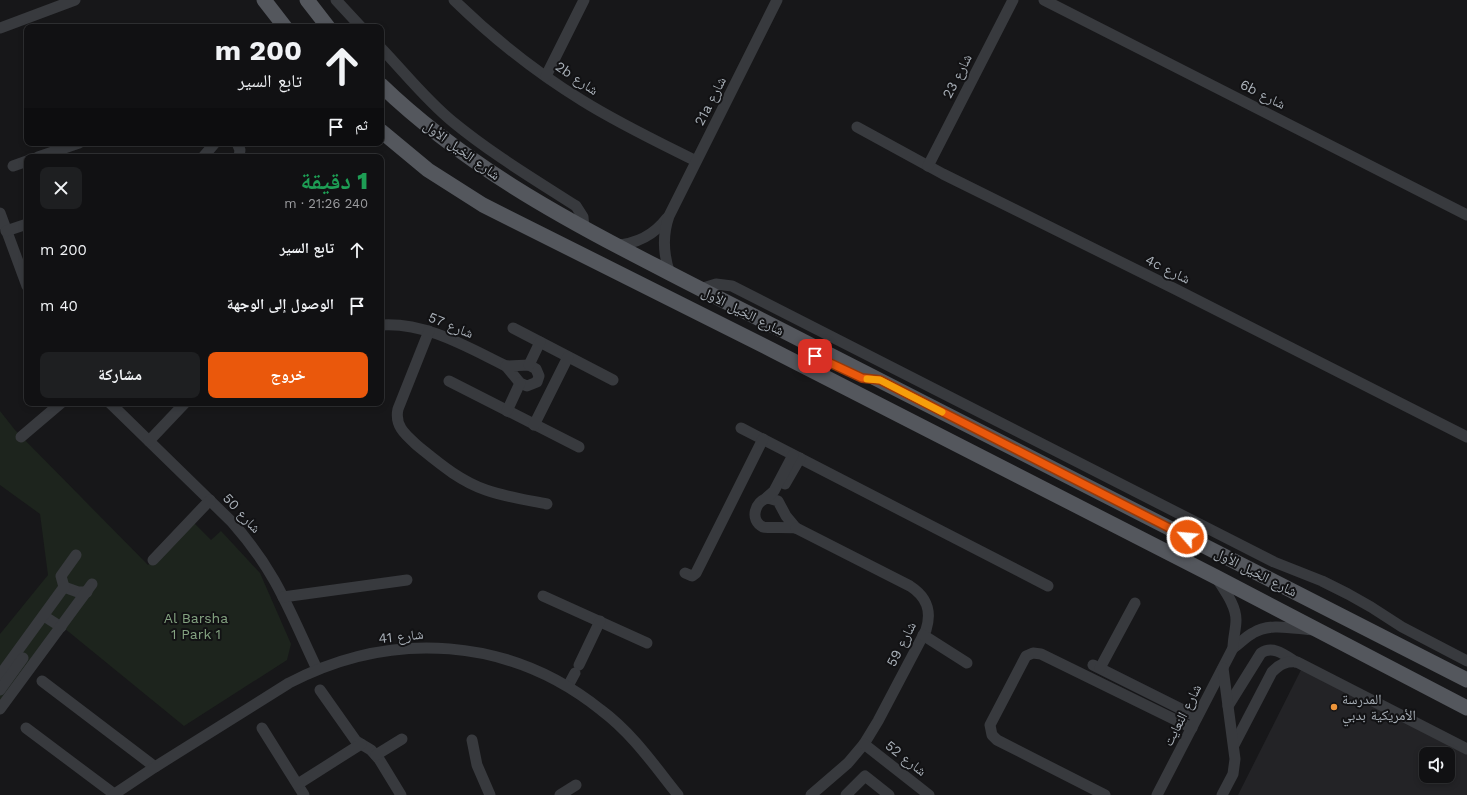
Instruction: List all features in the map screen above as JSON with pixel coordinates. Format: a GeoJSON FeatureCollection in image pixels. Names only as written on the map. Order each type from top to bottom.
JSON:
{"type":"FeatureCollection","features":[{"type":"Feature","properties":{"kind":"main road"},"geometry":{"type":"LineString","coordinates":[[264,0],[283,24]]}},
{"type":"Feature","properties":{"kind":"main road"},"geometry":{"type":"LineString","coordinates":[[308,0],[326,24]]}},
{"type":"Feature","properties":{"kind":"main road","name":"شارع الخيل الأول"},"geometry":{"type":"LineString","coordinates":[[384,88],[408,109],[459,149],[531,199],[584,229],[1467,680]]}},
{"type":"Feature","properties":{"kind":"main road","name":"شارع الخيل الأول"},"geometry":{"type":"LineString","coordinates":[[384,133],[428,170],[484,205],[792,360],[1216,577],[1467,708]]}},
{"type":"Feature","properties":{"kind":"main road"},"geometry":{"type":"LineString","coordinates":[[792,360],[795,350],[802,349],[862,378],[880,380]]}},
{"type":"Feature","properties":{"kind":"street"},"geometry":{"type":"LineString","coordinates":[[0,28],[75,0]]}},
{"type":"Feature","properties":{"kind":"street"},"geometry":{"type":"LineString","coordinates":[[336,0],[358,24]]}},
{"type":"Feature","properties":{"kind":"street","name":"2b شارع"},"geometry":{"type":"LineString","coordinates":[[454,0],[488,31],[546,76],[600,112],[696,161]]}},
{"type":"Feature","properties":{"kind":"street"},"geometry":{"type":"LineString","coordinates":[[546,76],[584,0]]}},
{"type":"Feature","properties":{"kind":"street","name":"21a شارع"},"geometry":{"type":"LineString","coordinates":[[670,274],[664,245],[666,226],[669,216],[777,0]]}},
{"type":"Feature","properties":{"kind":"street","name":"شارع 23"},"geometry":{"type":"LineString","coordinates":[[928,166],[1013,0]]}},
{"type":"Feature","properties":{"kind":"street","name":"6b شارع"},"geometry":{"type":"LineString","coordinates":[[1044,0],[1467,215]]}},
{"type":"Feature","properties":{"kind":"street"},"geometry":{"type":"LineString","coordinates":[[384,51],[426,98],[452,121],[505,161],[576,206],[583,217],[584,229]]}},
{"type":"Feature","properties":{"kind":"street","name":"4c شارع"},"geometry":{"type":"LineString","coordinates":[[857,127],[928,166],[1467,437]]}},
{"type":"Feature","properties":{"kind":"street"},"geometry":{"type":"LineString","coordinates":[[47,154],[70,146]]}},
{"type":"Feature","properties":{"kind":"street"},"geometry":{"type":"LineString","coordinates":[[13,166],[24,162]]}},
{"type":"Feature","properties":{"kind":"street"},"geometry":{"type":"LineString","coordinates":[[0,214],[24,278]]}},
{"type":"Feature","properties":{"kind":"street","name":"21a شارع"},"geometry":{"type":"LineString","coordinates":[[614,245],[632,243],[645,238],[656,230],[669,216]]}},
{"type":"Feature","properties":{"kind":"street"},"geometry":{"type":"LineString","coordinates":[[6,231],[24,225]]}},
{"type":"Feature","properties":{"kind":"street"},"geometry":{"type":"LineString","coordinates":[[700,289],[716,284],[732,286],[1274,562],[1348,594],[1371,606],[1406,630],[1467,661]]}},
{"type":"Feature","properties":{"kind":"street","name":"شارع 57"},"geometry":{"type":"LineString","coordinates":[[384,325],[408,326],[429,331],[506,366]]}},
{"type":"Feature","properties":{"kind":"street"},"geometry":{"type":"LineString","coordinates":[[513,328],[613,380]]}},
{"type":"Feature","properties":{"kind":"street"},"geometry":{"type":"LineString","coordinates":[[429,331],[398,409],[396,416],[400,429],[439,463],[461,478],[485,490],[498,494],[547,504]]}},
{"type":"Feature","properties":{"kind":"street"},"geometry":{"type":"LineString","coordinates":[[529,365],[540,342]]}},
{"type":"Feature","properties":{"kind":"street"},"geometry":{"type":"LineString","coordinates":[[534,424],[568,357]]}},
{"type":"Feature","properties":{"kind":"street"},"geometry":{"type":"LineString","coordinates":[[529,365],[536,370],[539,376],[538,379],[530,386],[523,385],[506,366],[529,365]]}},
{"type":"Feature","properties":{"kind":"street"},"geometry":{"type":"LineString","coordinates":[[449,381],[579,447]]}},
{"type":"Feature","properties":{"kind":"street"},"geometry":{"type":"LineString","coordinates":[[507,411],[520,383]]}},
{"type":"Feature","properties":{"kind":"street"},"geometry":{"type":"LineString","coordinates":[[21,437],[57,406]]}},
{"type":"Feature","properties":{"kind":"street","name":"شارع 50"},"geometry":{"type":"LineString","coordinates":[[113,406],[232,522],[255,550],[283,597],[317,669]]}},
{"type":"Feature","properties":{"kind":"street"},"geometry":{"type":"LineString","coordinates":[[149,441],[182,406]]}},
{"type":"Feature","properties":{"kind":"street"},"geometry":{"type":"LineString","coordinates":[[741,428],[1048,586]]}},
{"type":"Feature","properties":{"kind":"street"},"geometry":{"type":"LineString","coordinates":[[685,572],[692,576],[695,574],[763,440]]}},
{"type":"Feature","properties":{"kind":"street"},"geometry":{"type":"LineString","coordinates":[[796,457],[774,491],[757,505],[755,512],[756,519],[760,525],[767,528],[796,528]]}},
{"type":"Feature","properties":{"kind":"street"},"geometry":{"type":"LineString","coordinates":[[778,501],[796,457]]}},
{"type":"Feature","properties":{"kind":"street"},"geometry":{"type":"LineString","coordinates":[[765,499],[772,498],[778,501],[786,516],[796,528]]}},
{"type":"Feature","properties":{"kind":"street"},"geometry":{"type":"LineString","coordinates":[[152,560],[210,500]]}},
{"type":"Feature","properties":{"kind":"street","name":"شارع 59"},"geometry":{"type":"LineString","coordinates":[[796,528],[917,591],[923,597],[929,613],[929,622],[923,635],[878,721],[864,744],[848,763],[810,795]]}},
{"type":"Feature","properties":{"kind":"street"},"geometry":{"type":"LineString","coordinates":[[2,698],[20,656],[44,616],[64,587],[61,576],[76,555]]}},
{"type":"Feature","properties":{"kind":"street","name":"شارع النعايت"},"geometry":{"type":"LineString","coordinates":[[1158,795],[1233,648],[1236,613],[1216,577]]}},
{"type":"Feature","properties":{"kind":"street"},"geometry":{"type":"LineString","coordinates":[[283,597],[406,580]]}},
{"type":"Feature","properties":{"kind":"street"},"geometry":{"type":"LineString","coordinates":[[2,698],[33,665],[90,588],[78,592],[64,587]]}},
{"type":"Feature","properties":{"kind":"street"},"geometry":{"type":"LineString","coordinates":[[543,596],[647,643]]}},
{"type":"Feature","properties":{"kind":"street"},"geometry":{"type":"LineString","coordinates":[[1135,603],[1096,667],[1197,717]]}},
{"type":"Feature","properties":{"kind":"street"},"geometry":{"type":"LineString","coordinates":[[44,616],[61,627]]}},
{"type":"Feature","properties":{"kind":"street"},"geometry":{"type":"LineString","coordinates":[[568,686],[600,622]]}},
{"type":"Feature","properties":{"kind":"street","name":"شارع النعايت"},"geometry":{"type":"LineString","coordinates":[[1233,648],[1252,634],[1263,629],[1277,627],[1317,631]]}},
{"type":"Feature","properties":{"kind":"street"},"geometry":{"type":"LineString","coordinates":[[923,635],[967,663]]}},
{"type":"Feature","properties":{"kind":"street","name":"شارع 41"},"geometry":{"type":"LineString","coordinates":[[113,794],[289,683],[317,669],[345,660],[379,652],[419,647],[480,653],[514,662],[542,673],[568,686],[602,710],[633,739],[678,795]]}},
{"type":"Feature","properties":{"kind":"street"},"geometry":{"type":"LineString","coordinates":[[1228,706],[1261,653],[1267,650],[1274,650],[1467,749]]}},
{"type":"Feature","properties":{"kind":"street"},"geometry":{"type":"LineString","coordinates":[[1105,795],[997,740],[992,735],[990,725],[1026,656],[1033,653],[1041,654],[1192,728]]}},
{"type":"Feature","properties":{"kind":"street"},"geometry":{"type":"LineString","coordinates":[[20,656],[33,665]]}},
{"type":"Feature","properties":{"kind":"street"},"geometry":{"type":"LineString","coordinates":[[0,675],[20,656]]}},
{"type":"Feature","properties":{"kind":"street"},"geometry":{"type":"LineString","coordinates":[[1234,745],[1272,672],[1278,665],[1286,662],[1297,662]]}},
{"type":"Feature","properties":{"kind":"street"},"geometry":{"type":"LineString","coordinates":[[1222,795],[1233,774],[1235,766],[1234,745],[1223,668]]}},
{"type":"Feature","properties":{"kind":"street"},"geometry":{"type":"LineString","coordinates":[[42,680],[155,767]]}},
{"type":"Feature","properties":{"kind":"street"},"geometry":{"type":"LineString","coordinates":[[320,690],[356,740],[376,755],[401,795]]}},
{"type":"Feature","properties":{"kind":"street"},"geometry":{"type":"LineString","coordinates":[[26,728],[113,794]]}},
{"type":"Feature","properties":{"kind":"street"},"geometry":{"type":"LineString","coordinates":[[262,728],[304,795]]}},
{"type":"Feature","properties":{"kind":"street"},"geometry":{"type":"LineString","coordinates":[[376,755],[402,739]]}},
{"type":"Feature","properties":{"kind":"street"},"geometry":{"type":"LineString","coordinates":[[472,740],[477,766],[490,795]]}},
{"type":"Feature","properties":{"kind":"street"},"geometry":{"type":"LineString","coordinates":[[298,784],[361,744]]}},
{"type":"Feature","properties":{"kind":"street","name":"شارع 52"},"geometry":{"type":"LineString","coordinates":[[864,744],[929,795]]}},
{"type":"Feature","properties":{"kind":"street"},"geometry":{"type":"LineString","coordinates":[[846,795],[865,776],[889,795]]}},
{"type":"Feature","properties":{"kind":"street"},"geometry":{"type":"LineString","coordinates":[[560,795],[576,785]]}},
{"type":"Feature","properties":{"kind":"shaded area","name":"المدرسة الأمريكية بدبي"},"geometry":{"type":"Polygon","coordinates":[[[1303,666],[1467,748],[1467,795],[1238,795],[1303,666]]]}},
{"type":"Feature","properties":{"kind":"green space","name":"Al Barsha 1 Park 1"},"geometry":{"type":"Polygon","coordinates":[[[0,411],[15,430],[148,565],[194,523],[211,540],[221,531],[260,573],[291,644],[287,660],[184,726],[64,628],[0,710],[0,634],[48,575],[40,514],[0,485],[0,411]]]}},
{"type":"Feature","properties":{"kind":"slow traffic"},"geometry":{"type":"LineString","coordinates":[[867,379],[880,380],[942,412]]}},
{"type":"Feature","properties":{"kind":"place","name":"المدرسة الأمريكية بدبي"},"geometry":{"type":"Point","coordinates":[1334,707]}},
{"type":"Feature","properties":{"kind":"route"},"geometry":{"type":"LineString","coordinates":[[815,356],[862,378],[880,380],[1187,537]]}}]}
